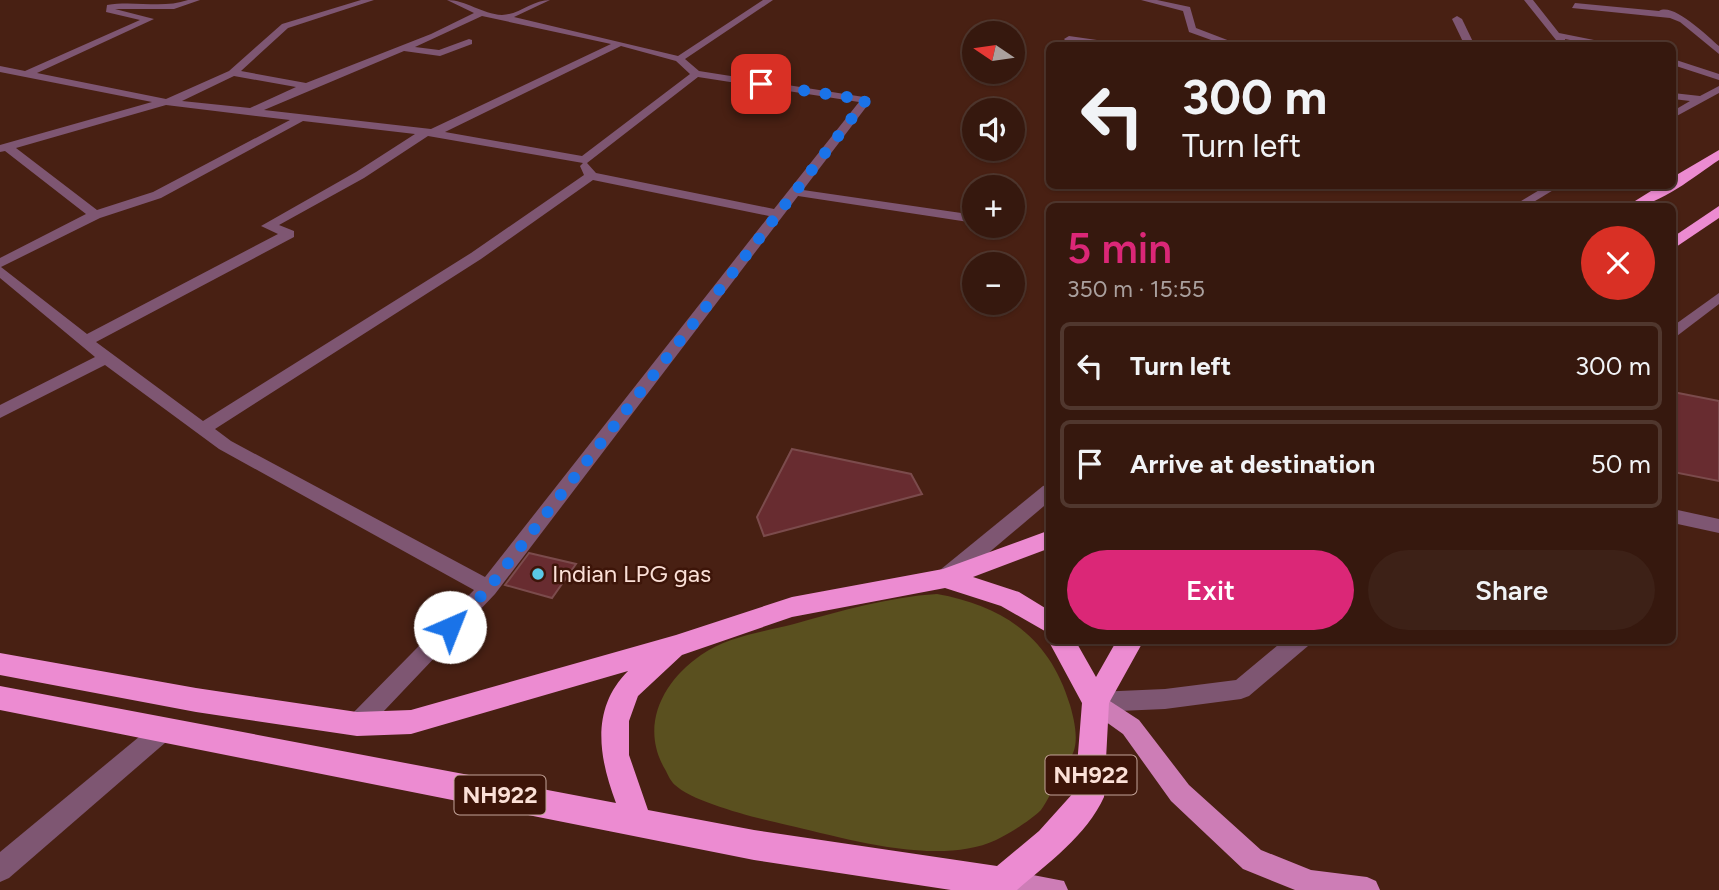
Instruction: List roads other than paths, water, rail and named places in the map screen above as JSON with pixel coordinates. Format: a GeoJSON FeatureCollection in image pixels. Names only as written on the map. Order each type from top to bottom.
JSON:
{"type":"FeatureCollection","features":[{"type":"Feature","properties":{"kind":"highway"},"geometry":{"type":"LineString","coordinates":[[1676,181],[1719,154]]}},
{"type":"Feature","properties":{"kind":"highway"},"geometry":{"type":"LineString","coordinates":[[1641,203],[1663,189]]}},
{"type":"Feature","properties":{"kind":"highway"},"geometry":{"type":"LineString","coordinates":[[1676,242],[1719,211]]}},
{"type":"Feature","properties":{"kind":"highway"},"geometry":{"type":"LineString","coordinates":[[0,663],[197,701],[357,724],[411,722],[676,646],[792,607],[945,578],[1046,541]]}},
{"type":"Feature","properties":{"kind":"highway"},"geometry":{"type":"LineString","coordinates":[[945,578],[1010,599],[1046,622]]}},
{"type":"Feature","properties":{"kind":"highway"},"geometry":{"type":"LineString","coordinates":[[1063,644],[1096,702]]}},
{"type":"Feature","properties":{"kind":"highway","name":"NH922"},"geometry":{"type":"LineString","coordinates":[[0,698],[754,845],[1002,881],[1051,842],[1089,797],[1096,702],[1129,644]]}},
{"type":"Feature","properties":{"kind":"highway"},"geometry":{"type":"LineString","coordinates":[[638,822],[620,777],[612,741],[614,715],[630,687],[676,646]]}},
{"type":"Feature","properties":{"kind":"main road"},"geometry":{"type":"LineString","coordinates":[[1096,702],[1131,727],[1180,793],[1252,860],[1311,883],[1367,890]]}},
{"type":"Feature","properties":{"kind":"main road"},"geometry":{"type":"LineString","coordinates":[[1002,881],[1055,890]]}},
{"type":"Feature","properties":{"kind":"street"},"geometry":{"type":"LineString","coordinates":[[27,74],[149,19],[108,10],[110,7],[134,2],[177,7],[195,0]]}},
{"type":"Feature","properties":{"kind":"street"},"geometry":{"type":"LineString","coordinates":[[4,148],[166,102],[233,73],[285,26],[370,0]]}},
{"type":"Feature","properties":{"kind":"street"},"geometry":{"type":"LineString","coordinates":[[357,724],[488,589],[866,100],[696,74],[679,59],[620,43],[481,13],[451,0]]}},
{"type":"Feature","properties":{"kind":"street"},"geometry":{"type":"LineString","coordinates":[[507,17],[546,0]]}},
{"type":"Feature","properties":{"kind":"street"},"geometry":{"type":"LineString","coordinates":[[679,59],[769,0]]}},
{"type":"Feature","properties":{"kind":"street"},"geometry":{"type":"LineString","coordinates":[[1145,0],[1186,9],[1192,30],[1227,42]]}},
{"type":"Feature","properties":{"kind":"street"},"geometry":{"type":"LineString","coordinates":[[1528,0],[1562,42]]}},
{"type":"Feature","properties":{"kind":"street"},"geometry":{"type":"LineString","coordinates":[[1657,5],[1683,20],[1719,51]]}},
{"type":"Feature","properties":{"kind":"street"},"geometry":{"type":"LineString","coordinates":[[1575,6],[1672,15]]}},
{"type":"Feature","properties":{"kind":"street"},"geometry":{"type":"LineString","coordinates":[[253,111],[398,48],[434,36],[481,13]]}},
{"type":"Feature","properties":{"kind":"street"},"geometry":{"type":"LineString","coordinates":[[1457,19],[1468,42]]}},
{"type":"Feature","properties":{"kind":"street"},"geometry":{"type":"LineString","coordinates":[[1557,35],[1596,42]]}},
{"type":"Feature","properties":{"kind":"street"},"geometry":{"type":"LineString","coordinates":[[1069,39],[1090,42]]}},
{"type":"Feature","properties":{"kind":"street"},"geometry":{"type":"LineString","coordinates":[[398,48],[440,53],[469,42]]}},
{"type":"Feature","properties":{"kind":"street"},"geometry":{"type":"LineString","coordinates":[[86,341],[289,234],[268,226],[430,133],[620,43]]}},
{"type":"Feature","properties":{"kind":"street"},"geometry":{"type":"LineString","coordinates":[[1676,63],[1719,77]]}},
{"type":"Feature","properties":{"kind":"street"},"geometry":{"type":"LineString","coordinates":[[0,69],[166,102],[430,133],[584,159],[696,74]]}},
{"type":"Feature","properties":{"kind":"street"},"geometry":{"type":"LineString","coordinates":[[233,73],[307,86]]}},
{"type":"Feature","properties":{"kind":"street"},"geometry":{"type":"LineString","coordinates":[[1676,113],[1719,89]]}},
{"type":"Feature","properties":{"kind":"street"},"geometry":{"type":"LineString","coordinates":[[1676,97],[1697,101]]}},
{"type":"Feature","properties":{"kind":"street"},"geometry":{"type":"LineString","coordinates":[[1676,101],[1697,101]]}},
{"type":"Feature","properties":{"kind":"street"},"geometry":{"type":"LineString","coordinates":[[0,263],[94,215],[157,195],[303,117]]}},
{"type":"Feature","properties":{"kind":"street"},"geometry":{"type":"LineString","coordinates":[[4,148],[94,215]]}},
{"type":"Feature","properties":{"kind":"street"},"geometry":{"type":"LineString","coordinates":[[584,159],[590,176]]}},
{"type":"Feature","properties":{"kind":"street"},"geometry":{"type":"LineString","coordinates":[[203,429],[476,256],[590,176],[778,214]]}},
{"type":"Feature","properties":{"kind":"street"},"geometry":{"type":"LineString","coordinates":[[1524,203],[1549,189]]}},
{"type":"Feature","properties":{"kind":"street"},"geometry":{"type":"LineString","coordinates":[[794,192],[962,217]]}},
{"type":"Feature","properties":{"kind":"street"},"geometry":{"type":"LineString","coordinates":[[0,271],[106,358],[225,445],[488,589]]}},
{"type":"Feature","properties":{"kind":"street"},"geometry":{"type":"LineString","coordinates":[[1676,332],[1719,297]]}},
{"type":"Feature","properties":{"kind":"street"},"geometry":{"type":"LineString","coordinates":[[0,412],[106,358]]}},
{"type":"Feature","properties":{"kind":"street"},"geometry":{"type":"LineString","coordinates":[[945,578],[1046,494]]}},
{"type":"Feature","properties":{"kind":"street"},"geometry":{"type":"LineString","coordinates":[[1676,517],[1719,526]]}},
{"type":"Feature","properties":{"kind":"street"},"geometry":{"type":"LineString","coordinates":[[1096,702],[1164,699],[1241,690],[1295,644]]}},
{"type":"Feature","properties":{"kind":"street"},"geometry":{"type":"LineString","coordinates":[[0,869],[166,729]]}},
{"type":"Feature","properties":{"kind":"place","name":"Indian LPG gas"},"geometry":{"type":"Point","coordinates":[538,574]}}]}
